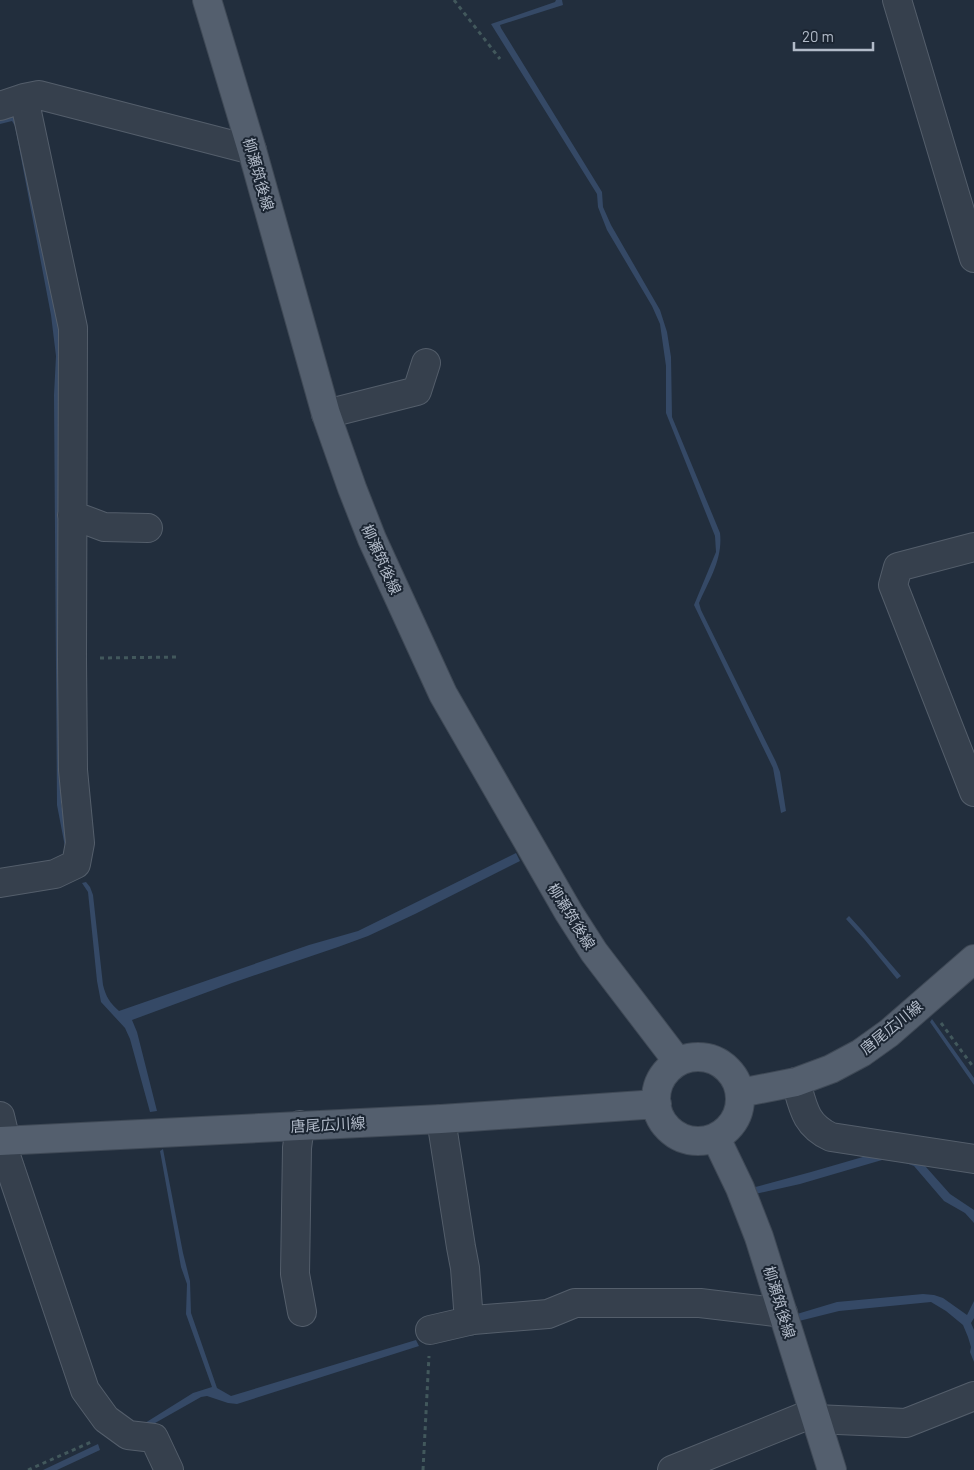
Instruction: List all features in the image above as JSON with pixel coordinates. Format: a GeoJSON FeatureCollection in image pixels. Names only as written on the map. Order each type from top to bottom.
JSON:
{"type":"FeatureCollection","features":[{"type":"Feature","properties":{"kind":"main road","name":"柳瀬筑後線"},"geometry":{"type":"LineString","coordinates":[[207,0],[252,150],[326,414],[372,540],[443,694],[569,913],[594,952],[678,1062]]}},
{"type":"Feature","properties":{"kind":"main road","name":"唐尾広川線"},"geometry":{"type":"LineString","coordinates":[[740,1093],[796,1082],[831,1069],[861,1053],[889,1033],[974,959]]}},
{"type":"Feature","properties":{"kind":"main road"},"geometry":{"type":"LineString","coordinates":[[705,1057],[719,1062],[731,1072],[739,1086],[741,1101],[738,1116],[729,1129],[716,1138],[700,1142],[682,1139],[667,1129],[658,1114],[655,1096],[660,1080],[671,1066],[678,1062],[687,1058],[705,1057]]}},
{"type":"Feature","properties":{"kind":"main road","name":"唐尾広川線"},"geometry":{"type":"LineString","coordinates":[[2,1135],[441,1119],[656,1104]]}},
{"type":"Feature","properties":{"kind":"main road","name":"柳瀬筑後線"},"geometry":{"type":"LineString","coordinates":[[716,1138],[740,1188],[759,1237],[832,1470]]}},
{"type":"Feature","properties":{"kind":"street"},"geometry":{"type":"LineString","coordinates":[[896,0],[974,258]]}},
{"type":"Feature","properties":{"kind":"street"},"geometry":{"type":"LineString","coordinates":[[0,883],[55,874],[76,864],[80,843],[73,770],[73,328],[12,102],[39,95],[252,150]]}},
{"type":"Feature","properties":{"kind":"street"},"geometry":{"type":"LineString","coordinates":[[326,414],[417,391],[426,363]]}},
{"type":"Feature","properties":{"kind":"street"},"geometry":{"type":"LineString","coordinates":[[72,515],[104,528],[148,528]]}},
{"type":"Feature","properties":{"kind":"street"},"geometry":{"type":"LineString","coordinates":[[974,547],[898,567],[893,585],[974,792]]}},
{"type":"Feature","properties":{"kind":"street"},"geometry":{"type":"LineString","coordinates":[[796,1082],[805,1114],[821,1132],[831,1137],[974,1159]]}},
{"type":"Feature","properties":{"kind":"street"},"geometry":{"type":"LineString","coordinates":[[441,1119],[465,1268],[469,1321]]}},
{"type":"Feature","properties":{"kind":"street"},"geometry":{"type":"LineString","coordinates":[[300,1125],[295,1274],[302,1312]]}},
{"type":"Feature","properties":{"kind":"street"},"geometry":{"type":"LineString","coordinates":[[2,1135],[85,1390],[106,1419],[128,1435],[154,1438],[169,1470]]}},
{"type":"Feature","properties":{"kind":"street"},"geometry":{"type":"LineString","coordinates":[[430,1330],[469,1321],[548,1314],[575,1303],[700,1303],[784,1313]]}},
{"type":"Feature","properties":{"kind":"street"},"geometry":{"type":"LineString","coordinates":[[672,1470],[814,1416],[906,1423],[974,1396]]}},
{"type":"Feature","properties":{"kind":"path"},"geometry":{"type":"LineString","coordinates":[[454,0],[500,60]]}},
{"type":"Feature","properties":{"kind":"path"},"geometry":{"type":"LineString","coordinates":[[72,659],[179,657]]}},
{"type":"Feature","properties":{"kind":"path"},"geometry":{"type":"LineString","coordinates":[[924,1001],[974,1068]]}},
{"type":"Feature","properties":{"kind":"path"},"geometry":{"type":"LineString","coordinates":[[423,1470],[430,1330]]}},
{"type":"Feature","properties":{"kind":"path"},"geometry":{"type":"LineString","coordinates":[[28,1470],[120,1429]]}},
{"type":"Feature","properties":{"kind":"water"},"geometry":{"type":"Polygon","coordinates":[[[556,0],[562,0],[563,5],[500,25],[602,192],[603,207],[611,225],[660,310],[667,332],[671,357],[672,417],[720,533],[717,561],[699,603],[780,772],[786,811],[781,813],[773,768],[694,605],[716,552],[715,536],[666,413],[666,366],[660,324],[652,306],[607,230],[598,207],[597,194],[491,24],[555,2],[556,0]]]}},
{"type":"Feature","properties":{"kind":"water"},"geometry":{"type":"Polygon","coordinates":[[[15,117],[58,321],[61,347],[61,804],[71,850],[66,852],[57,805],[54,395],[56,356],[51,315],[15,126],[12,121],[0,124],[0,119],[15,117]]]}},
{"type":"Feature","properties":{"kind":"water"},"geometry":{"type":"Polygon","coordinates":[[[516,853],[520,861],[368,936],[132,1020],[137,1032],[157,1111],[150,1112],[130,1039],[125,1028],[101,1002],[97,981],[88,892],[82,883],[86,882],[93,895],[104,989],[109,1000],[119,1011],[309,945],[358,931],[516,853]]]}},
{"type":"Feature","properties":{"kind":"water"},"geometry":{"type":"Polygon","coordinates":[[[849,916],[901,976],[897,979],[846,919],[849,916]]]}},
{"type":"Feature","properties":{"kind":"water"},"geometry":{"type":"Polygon","coordinates":[[[932,1019],[974,1078],[974,1085],[930,1022],[932,1019]]]}},
{"type":"Feature","properties":{"kind":"water"},"geometry":{"type":"Polygon","coordinates":[[[163,1149],[190,1281],[191,1313],[217,1388],[231,1396],[416,1340],[419,1346],[237,1404],[207,1396],[201,1397],[148,1427],[145,1423],[193,1393],[212,1387],[186,1314],[187,1284],[181,1267],[160,1151],[163,1149]]]}},
{"type":"Feature","properties":{"kind":"water"},"geometry":{"type":"Polygon","coordinates":[[[880,1152],[882,1160],[800,1184],[746,1196],[744,1190],[811,1172],[880,1152]]]}},
{"type":"Feature","properties":{"kind":"water"},"geometry":{"type":"Polygon","coordinates":[[[918,1158],[950,1194],[974,1210],[974,1223],[965,1213],[944,1201],[914,1166],[903,1162],[918,1158]]]}},
{"type":"Feature","properties":{"kind":"water"},"geometry":{"type":"Polygon","coordinates":[[[923,1294],[943,1298],[967,1315],[974,1301],[974,1318],[971,1323],[974,1330],[974,1362],[963,1325],[931,1302],[839,1311],[799,1321],[797,1314],[837,1302],[923,1294]]]}},
{"type":"Feature","properties":{"kind":"water"},"geometry":{"type":"Polygon","coordinates":[[[98,1444],[100,1450],[57,1470],[43,1470],[98,1444]]]}}]}
